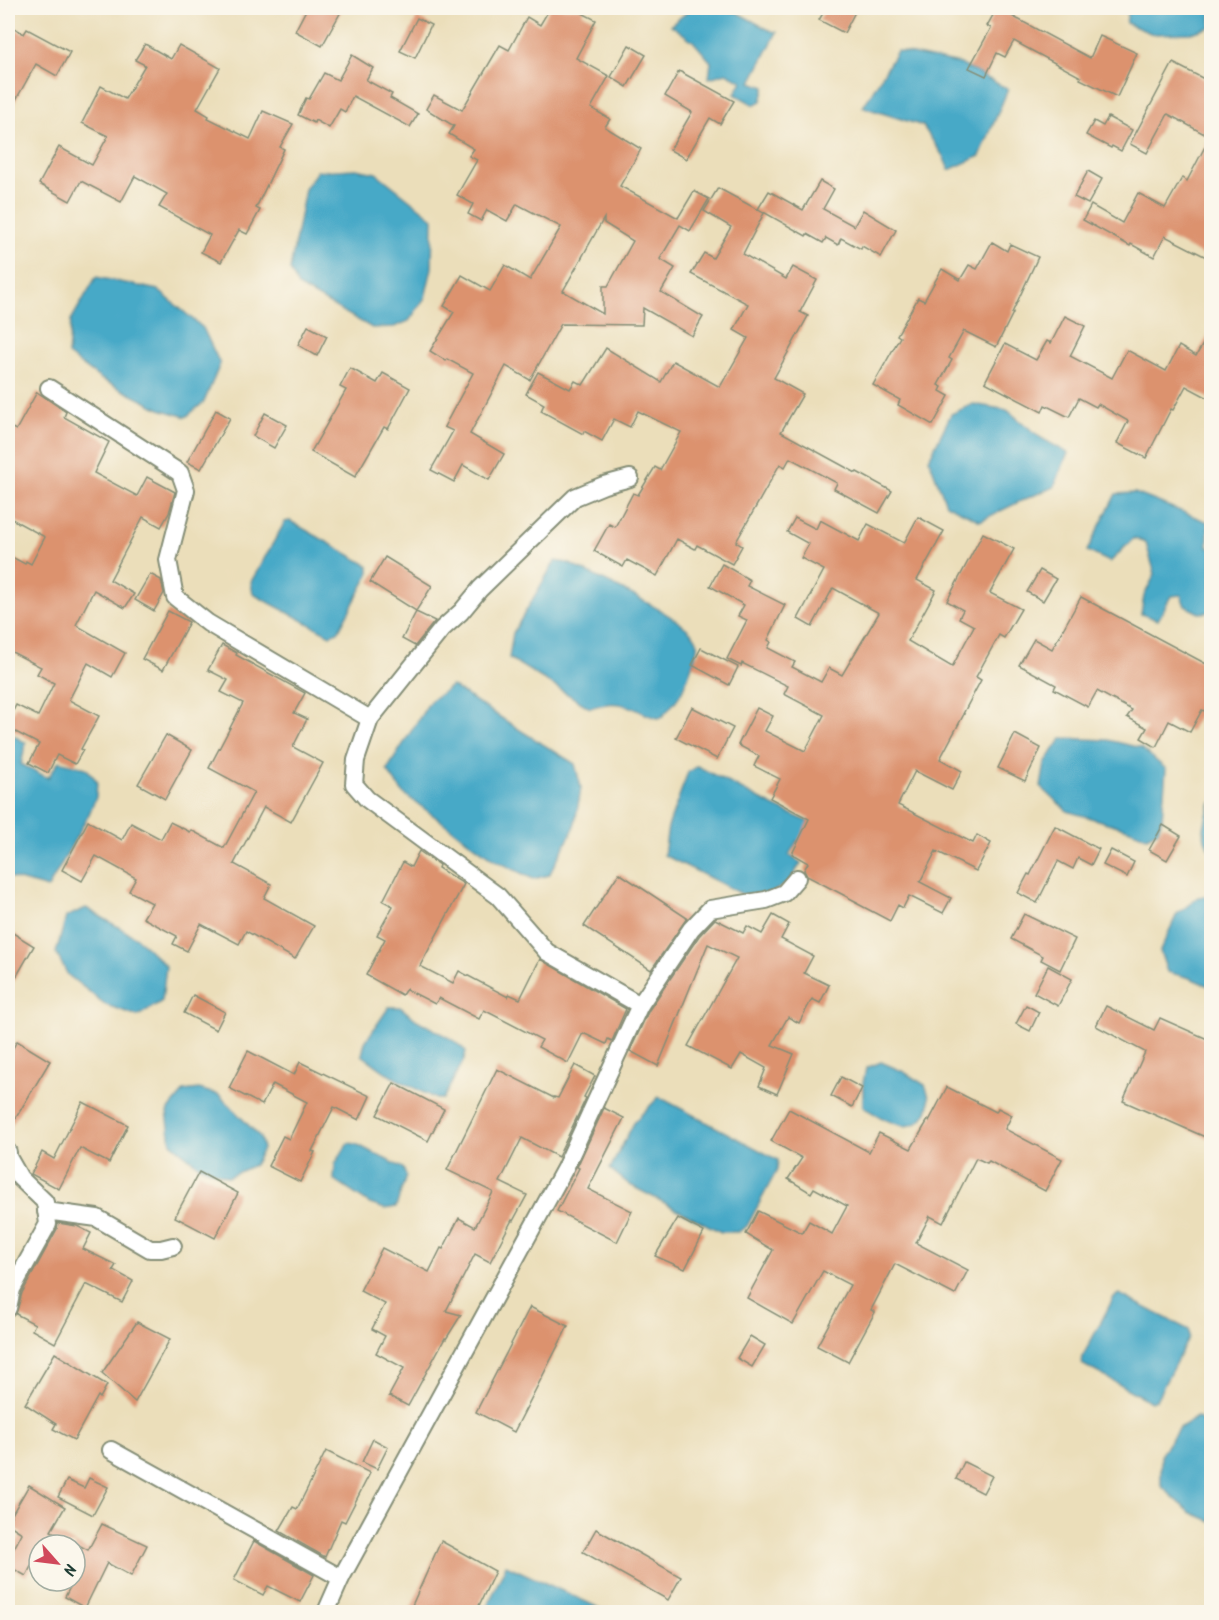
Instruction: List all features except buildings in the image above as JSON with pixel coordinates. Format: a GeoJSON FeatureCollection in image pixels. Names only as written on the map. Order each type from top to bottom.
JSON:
{"type":"FeatureCollection","features":[{"type":"Feature","properties":{"kind":"street"},"geometry":{"type":"LineString","coordinates":[[50,388],[180,474],[186,490],[168,560],[174,597],[208,622],[370,719]]}},
{"type":"Feature","properties":{"kind":"street"},"geometry":{"type":"LineString","coordinates":[[630,478],[604,485],[575,497],[442,629],[370,719],[356,760],[354,784],[367,799],[498,896],[548,952],[640,1005]]}},
{"type":"Feature","properties":{"kind":"street"},"geometry":{"type":"LineString","coordinates":[[326,1612],[341,1578],[565,1168],[640,1005],[691,929],[710,909],[766,900],[784,893],[797,878]]}},
{"type":"Feature","properties":{"kind":"street"},"geometry":{"type":"LineString","coordinates":[[8,1152],[8,1157],[20,1178],[45,1202],[48,1224],[12,1289],[8,1308]]}},
{"type":"Feature","properties":{"kind":"street"},"geometry":{"type":"LineString","coordinates":[[46,1211],[97,1218],[150,1249],[173,1246]]}},
{"type":"Feature","properties":{"kind":"street"},"geometry":{"type":"LineString","coordinates":[[111,1450],[341,1578]]}},
{"type":"Feature","properties":{"kind":"water"},"geometry":{"type":"Polygon","coordinates":[[[1129,8],[1211,8],[1211,27],[1191,33],[1153,34],[1126,23],[1129,8]]]}},
{"type":"Feature","properties":{"kind":"water"},"geometry":{"type":"Polygon","coordinates":[[[691,9],[736,12],[777,32],[751,82],[765,87],[761,101],[754,105],[735,94],[742,81],[726,73],[709,78],[711,62],[693,41],[671,25],[691,9]]]}},
{"type":"Feature","properties":{"kind":"water"},"geometry":{"type":"Polygon","coordinates":[[[897,51],[960,64],[1008,89],[980,156],[949,170],[943,156],[923,126],[863,107],[897,51]]]}},
{"type":"Feature","properties":{"kind":"water"},"geometry":{"type":"Polygon","coordinates":[[[356,169],[376,173],[433,218],[432,268],[425,298],[409,321],[394,327],[372,328],[298,286],[290,270],[305,189],[317,171],[356,169]]]}},
{"type":"Feature","properties":{"kind":"water"},"geometry":{"type":"Polygon","coordinates":[[[96,277],[158,290],[203,328],[220,364],[204,402],[186,417],[160,409],[101,379],[68,355],[71,320],[96,277]]]}},
{"type":"Feature","properties":{"kind":"water"},"geometry":{"type":"Polygon","coordinates":[[[973,404],[1007,410],[1041,438],[1068,453],[1054,487],[980,521],[946,504],[929,459],[951,414],[973,404]]]}},
{"type":"Feature","properties":{"kind":"water"},"geometry":{"type":"Polygon","coordinates":[[[1135,493],[1208,522],[1208,547],[1212,548],[1211,612],[1199,613],[1185,606],[1181,595],[1171,596],[1158,620],[1141,614],[1144,596],[1155,574],[1146,543],[1134,538],[1110,562],[1087,551],[1116,494],[1135,493]]]}},
{"type":"Feature","properties":{"kind":"water"},"geometry":{"type":"Polygon","coordinates":[[[290,521],[369,566],[369,574],[338,632],[330,635],[253,594],[251,582],[285,522],[290,521]]]}},
{"type":"Feature","properties":{"kind":"water"},"geometry":{"type":"Polygon","coordinates":[[[555,561],[568,563],[659,610],[677,621],[697,641],[689,675],[681,693],[661,718],[616,704],[590,708],[509,658],[513,633],[555,561]]]}},
{"type":"Feature","properties":{"kind":"water"},"geometry":{"type":"Polygon","coordinates":[[[452,686],[575,764],[581,788],[574,828],[549,875],[533,879],[493,859],[403,793],[387,770],[430,701],[452,686]]]}},
{"type":"Feature","properties":{"kind":"water"},"geometry":{"type":"Polygon","coordinates":[[[8,732],[26,743],[21,764],[48,778],[59,761],[86,768],[97,781],[96,797],[89,814],[48,888],[8,877],[8,732]]]}},
{"type":"Feature","properties":{"kind":"water"},"geometry":{"type":"Polygon","coordinates":[[[1062,738],[1108,740],[1141,748],[1166,769],[1162,818],[1158,831],[1147,837],[1067,811],[1041,787],[1045,763],[1062,738]]]}},
{"type":"Feature","properties":{"kind":"water"},"geometry":{"type":"Polygon","coordinates":[[[697,766],[811,823],[810,846],[797,841],[789,855],[801,863],[789,882],[770,894],[742,894],[664,855],[668,827],[688,772],[697,766]]]}},
{"type":"Feature","properties":{"kind":"water"},"geometry":{"type":"Polygon","coordinates":[[[1211,802],[1211,852],[1204,834],[1211,802]]]}},
{"type":"Feature","properties":{"kind":"water"},"geometry":{"type":"Polygon","coordinates":[[[1212,895],[1211,987],[1167,972],[1160,951],[1177,914],[1199,897],[1212,895]]]}},
{"type":"Feature","properties":{"kind":"water"},"geometry":{"type":"Polygon","coordinates":[[[86,908],[137,938],[166,966],[162,1001],[138,1016],[106,1005],[68,975],[56,953],[66,917],[86,908]]]}},
{"type":"Feature","properties":{"kind":"water"},"geometry":{"type":"Polygon","coordinates":[[[389,1007],[400,1007],[417,1020],[453,1040],[466,1051],[464,1060],[443,1099],[436,1099],[391,1076],[362,1055],[365,1042],[389,1007]]]}},
{"type":"Feature","properties":{"kind":"water"},"geometry":{"type":"Polygon","coordinates":[[[881,1062],[925,1085],[929,1107],[920,1121],[904,1126],[878,1116],[863,1107],[863,1083],[866,1068],[881,1062]]]}},
{"type":"Feature","properties":{"kind":"water"},"geometry":{"type":"Polygon","coordinates":[[[199,1089],[219,1095],[260,1137],[263,1149],[254,1165],[228,1177],[198,1165],[171,1143],[167,1112],[184,1091],[199,1089]]]}},
{"type":"Feature","properties":{"kind":"water"},"geometry":{"type":"Polygon","coordinates":[[[659,1097],[778,1160],[777,1170],[747,1226],[738,1232],[721,1232],[630,1185],[610,1169],[635,1121],[659,1097]]]}},
{"type":"Feature","properties":{"kind":"water"},"geometry":{"type":"Polygon","coordinates":[[[348,1143],[356,1144],[403,1168],[406,1176],[396,1207],[385,1209],[370,1204],[334,1180],[335,1164],[348,1143]]]}},
{"type":"Feature","properties":{"kind":"water"},"geometry":{"type":"Polygon","coordinates":[[[1119,1294],[1189,1330],[1189,1337],[1156,1400],[1151,1402],[1082,1364],[1083,1356],[1114,1297],[1119,1294]]]}},
{"type":"Feature","properties":{"kind":"water"},"geometry":{"type":"Polygon","coordinates":[[[1197,1417],[1211,1426],[1211,1521],[1190,1512],[1161,1486],[1161,1454],[1178,1429],[1197,1417]]]}},
{"type":"Feature","properties":{"kind":"water"},"geometry":{"type":"Polygon","coordinates":[[[506,1565],[608,1612],[485,1612],[506,1565]]]}}]}
